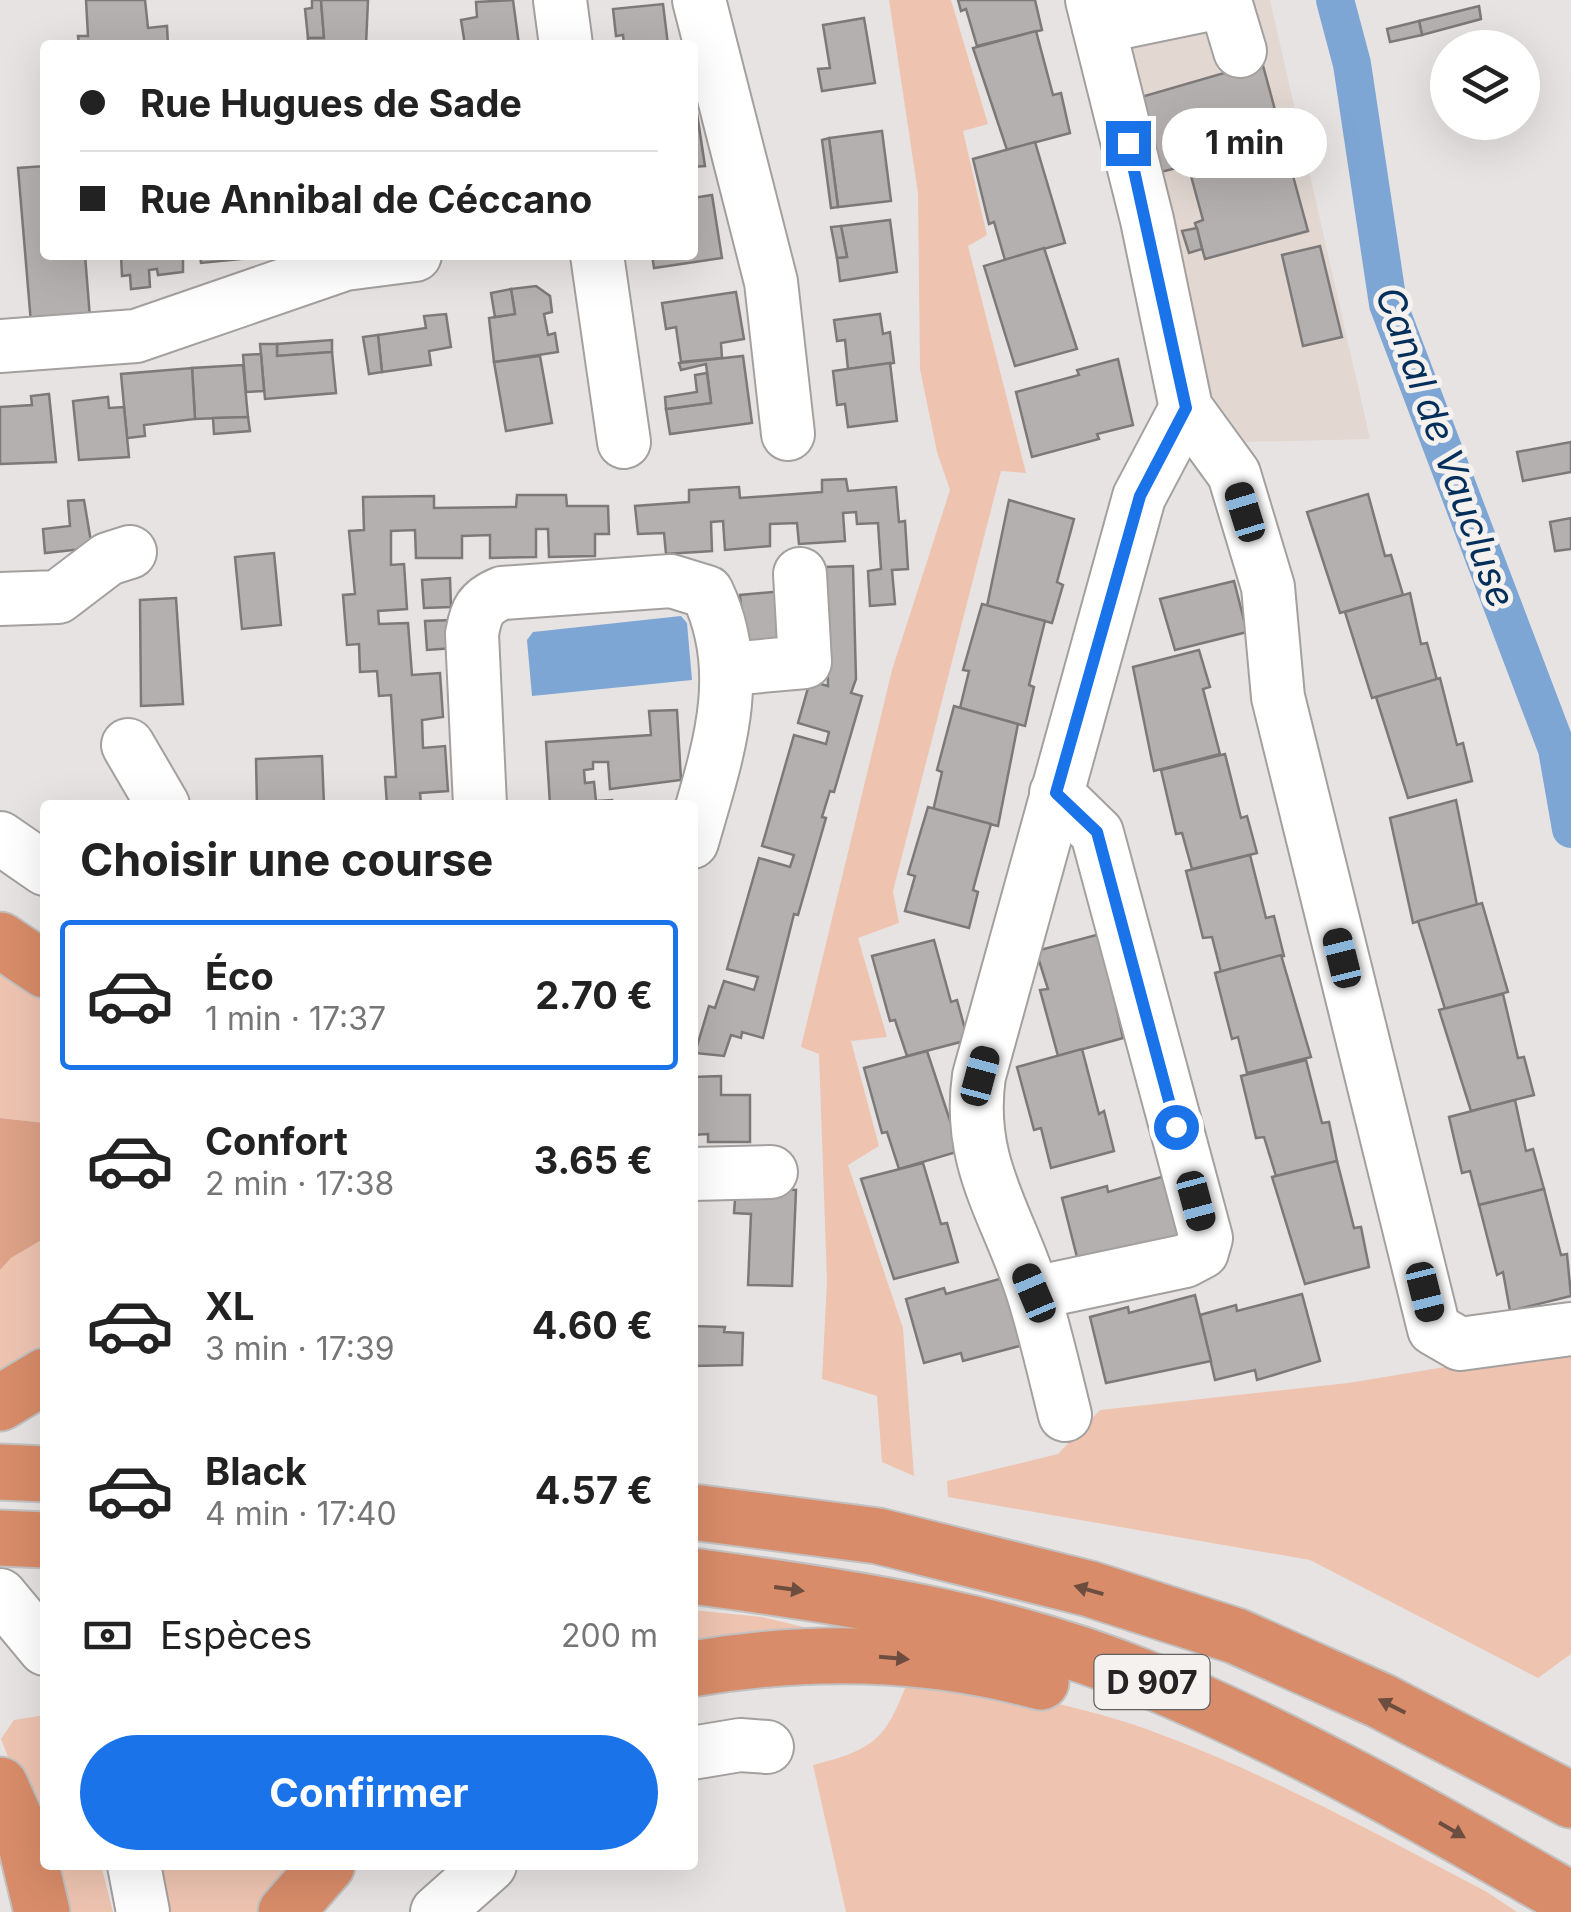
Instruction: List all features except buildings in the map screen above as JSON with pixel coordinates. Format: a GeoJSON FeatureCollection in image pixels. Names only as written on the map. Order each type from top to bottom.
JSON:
{"type":"FeatureCollection","features":[{"type":"Feature","properties":{"kind":"highway"},"geometry":{"type":"LineString","coordinates":[[0,918],[40,943]]}},
{"type":"Feature","properties":{"kind":"highway"},"geometry":{"type":"LineString","coordinates":[[0,940],[40,967]]}},
{"type":"Feature","properties":{"kind":"highway"},"geometry":{"type":"LineString","coordinates":[[0,1404],[40,1379]]}},
{"type":"Feature","properties":{"kind":"highway"},"geometry":{"type":"LineString","coordinates":[[0,1472],[40,1474]]}},
{"type":"Feature","properties":{"kind":"highway"},"geometry":{"type":"LineString","coordinates":[[698,1486],[807,1503],[878,1536]]}},
{"type":"Feature","properties":{"kind":"highway","name":"D 907"},"geometry":{"type":"LineString","coordinates":[[698,1513],[878,1536],[1090,1589],[1236,1636],[1381,1701],[1571,1800]]}},
{"type":"Feature","properties":{"kind":"highway"},"geometry":{"type":"LineString","coordinates":[[0,1538],[40,1540]]}},
{"type":"Feature","properties":{"kind":"highway","name":"D 907"},"geometry":{"type":"LineString","coordinates":[[698,1577],[826,1594],[1007,1634],[1140,1677],[1390,1794],[1571,1900]]}},
{"type":"Feature","properties":{"kind":"highway"},"geometry":{"type":"LineString","coordinates":[[698,1669],[748,1660],[861,1655],[981,1666],[1130,1705],[1390,1794]]}},
{"type":"Feature","properties":{"kind":"highway"},"geometry":{"type":"LineString","coordinates":[[0,1785],[25,1840],[42,1912]]}},
{"type":"Feature","properties":{"kind":"highway"},"geometry":{"type":"LineString","coordinates":[[286,1912],[323,1870]]}},
{"type":"Feature","properties":{"kind":"street"},"geometry":{"type":"LineString","coordinates":[[560,0],[565,40]]}},
{"type":"Feature","properties":{"kind":"street"},"geometry":{"type":"LineString","coordinates":[[699,0],[771,282],[788,434]]}},
{"type":"Feature","properties":{"kind":"street"},"geometry":{"type":"LineString","coordinates":[[1240,51],[1225,1],[1095,14],[1147,220],[1186,408],[1234,474],[1268,587],[1278,698],[1434,1329],[1460,1344],[1571,1329]]}},
{"type":"Feature","properties":{"kind":"street"},"geometry":{"type":"LineString","coordinates":[[0,346],[136,336],[345,264],[376,260]]}},
{"type":"Feature","properties":{"kind":"street"},"geometry":{"type":"LineString","coordinates":[[598,260],[624,442]]}},
{"type":"Feature","properties":{"kind":"street"},"geometry":{"type":"LineString","coordinates":[[1065,1415],[1034,1293],[993,1199],[974,1111],[1056,793],[1140,496],[1186,408]]}},
{"type":"Feature","properties":{"kind":"street"},"geometry":{"type":"LineString","coordinates":[[0,600],[58,597],[108,559],[130,552]]}},
{"type":"Feature","properties":{"kind":"street"},"geometry":{"type":"LineString","coordinates":[[729,669],[805,662],[800,574]]}},
{"type":"Feature","properties":{"kind":"street"},"geometry":{"type":"LineString","coordinates":[[480,800],[472,634],[476,613],[484,600],[502,593],[671,580],[707,592],[722,624],[729,669],[725,723],[698,820]]}},
{"type":"Feature","properties":{"kind":"street"},"geometry":{"type":"LineString","coordinates":[[128,745],[160,800]]}},
{"type":"Feature","properties":{"kind":"street"},"geometry":{"type":"LineString","coordinates":[[1034,1293],[1185,1262],[1202,1252],[1206,1238],[1097,832],[1056,793]]}},
{"type":"Feature","properties":{"kind":"street"},"geometry":{"type":"LineString","coordinates":[[0,838],[40,866]]}},
{"type":"Feature","properties":{"kind":"street"},"geometry":{"type":"LineString","coordinates":[[698,1174],[771,1172]]}},
{"type":"Feature","properties":{"kind":"street"},"geometry":{"type":"LineString","coordinates":[[0,1595],[40,1644]]}},
{"type":"Feature","properties":{"kind":"street"},"geometry":{"type":"LineString","coordinates":[[698,1752],[740,1745],[767,1747]]}},
{"type":"Feature","properties":{"kind":"street"},"geometry":{"type":"LineString","coordinates":[[135,1870],[143,1912]]}},
{"type":"Feature","properties":{"kind":"street"},"geometry":{"type":"LineString","coordinates":[[437,1912],[484,1870]]}},
{"type":"Feature","properties":{"kind":"shaded area"},"geometry":{"type":"Polygon","coordinates":[[[889,0],[951,0],[988,124],[963,131],[987,235],[968,246],[1026,473],[1001,471],[893,891],[899,923],[858,938],[887,1037],[851,1041],[879,1146],[848,1165],[903,1328],[914,1476],[882,1462],[877,1396],[822,1379],[827,1281],[819,1054],[801,1047],[892,670],[950,490],[937,452],[920,369],[918,193],[889,0]]]}},
{"type":"Feature","properties":{"kind":"shaded area"},"geometry":{"type":"Polygon","coordinates":[[[1155,0],[1270,0],[1370,439],[1246,442],[1196,373],[1102,13],[1155,0]]]}},
{"type":"Feature","properties":{"kind":"shaded area"},"geometry":{"type":"Polygon","coordinates":[[[0,950],[40,973],[40,1122],[0,1118],[0,950]]]}},
{"type":"Feature","properties":{"kind":"shaded area"},"geometry":{"type":"Polygon","coordinates":[[[0,1118],[40,1122],[40,1241],[11,1258],[0,1270],[0,1118]]]}},
{"type":"Feature","properties":{"kind":"shaded area"},"geometry":{"type":"Polygon","coordinates":[[[40,1241],[40,1354],[0,1382],[0,1270],[11,1258],[40,1241]]]}},
{"type":"Feature","properties":{"kind":"shaded area"},"geometry":{"type":"Polygon","coordinates":[[[1571,1346],[1571,1654],[1538,1678],[1310,1560],[948,1497],[947,1481],[1058,1454],[1100,1410],[1348,1383],[1571,1346]]]}},
{"type":"Feature","properties":{"kind":"shaded area"},"geometry":{"type":"Polygon","coordinates":[[[698,1611],[762,1617],[808,1628],[698,1642],[698,1611]]]}},
{"type":"Feature","properties":{"kind":"shaded area"},"geometry":{"type":"Polygon","coordinates":[[[909,1678],[1060,1704],[1149,1730],[1321,1805],[1487,1892],[1517,1912],[846,1912],[813,1765],[852,1753],[876,1738],[893,1715],[909,1678]]]}},
{"type":"Feature","properties":{"kind":"shaded area"},"geometry":{"type":"Polygon","coordinates":[[[40,1716],[40,1838],[1,1739],[14,1720],[40,1716]]]}},
{"type":"Feature","properties":{"kind":"shaded area"},"geometry":{"type":"Polygon","coordinates":[[[50,1870],[102,1870],[113,1912],[62,1912],[50,1870]]]}},
{"type":"Feature","properties":{"kind":"shaded area"},"geometry":{"type":"Polygon","coordinates":[[[162,1870],[299,1870],[264,1912],[171,1912],[162,1870]]]}},
{"type":"Feature","properties":{"kind":"water"},"geometry":{"type":"Polygon","coordinates":[[[681,616],[687,623],[692,680],[532,696],[527,640],[533,632],[681,616]]]}},
{"type":"Feature","properties":{"kind":"waterway","name":"Canal de Vaucluse"},"geometry":{"type":"LineString","coordinates":[[1335,0],[1352,64],[1388,304],[1557,749],[1571,829]]}},
{"type":"Feature","properties":{"kind":"route"},"geometry":{"type":"LineString","coordinates":[[1128,143],[1186,408],[1140,496],[1056,793],[1097,832],[1176,1127]]}}]}
